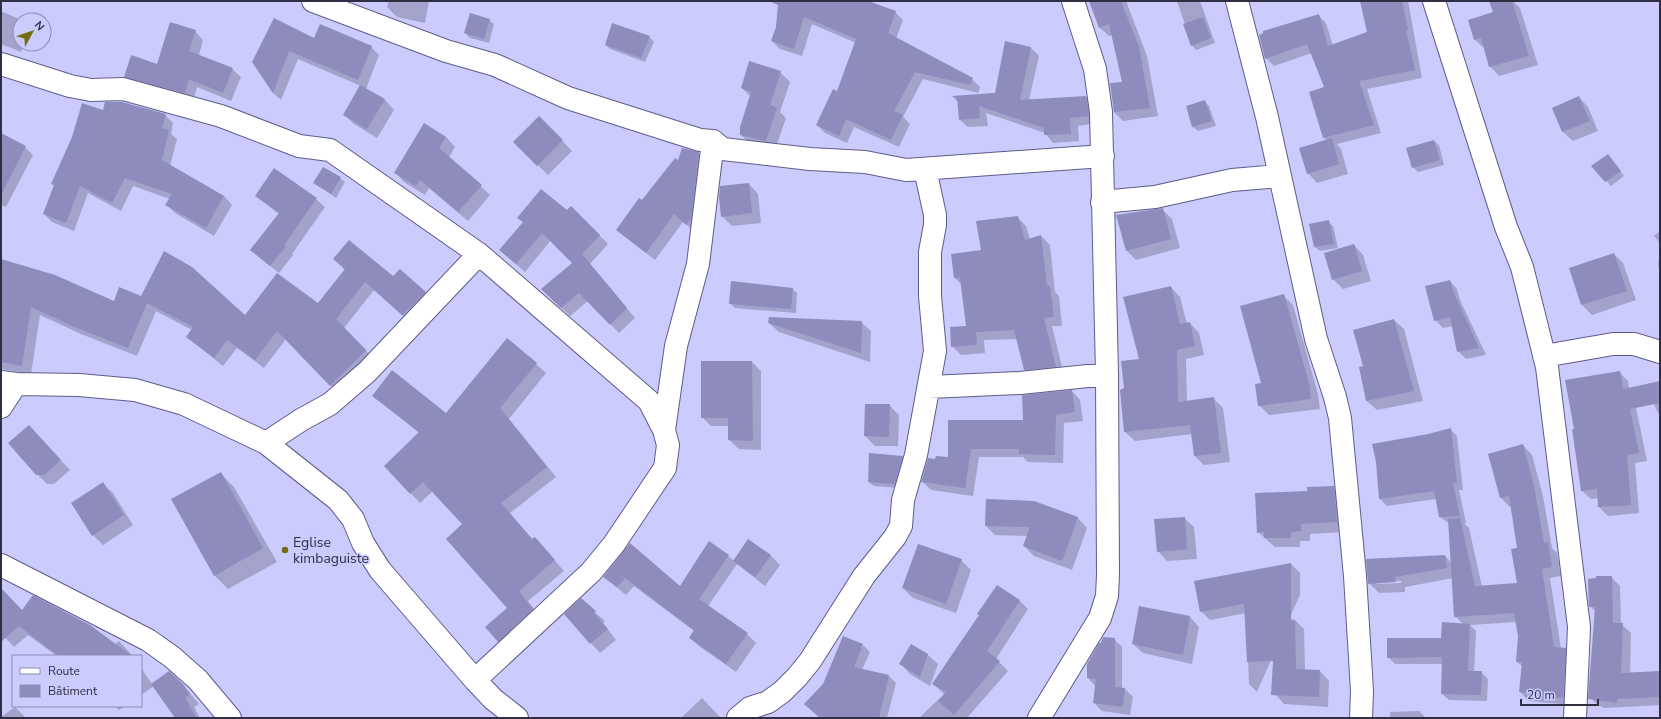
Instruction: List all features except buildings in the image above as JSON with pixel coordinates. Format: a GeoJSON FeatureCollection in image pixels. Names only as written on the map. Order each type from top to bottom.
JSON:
{"type":"FeatureCollection","features":[{"type":"Feature","properties":{"kind":"street"},"geometry":{"type":"LineString","coordinates":[[313,1],[446,51],[495,65],[581,102],[700,140],[713,141],[723,149],[810,159],[865,162],[906,170],[1103,156]]}},
{"type":"Feature","properties":{"kind":"street"},"geometry":{"type":"LineString","coordinates":[[1039,718],[1100,618],[1107,596],[1108,575],[1108,374],[1102,202],[1103,156],[1101,112],[1095,68],[1073,1]]}},
{"type":"Feature","properties":{"kind":"street"},"geometry":{"type":"LineString","coordinates":[[1237,1],[1267,117],[1316,339],[1335,397],[1340,418],[1355,576],[1362,691],[1360,718]]}},
{"type":"Feature","properties":{"kind":"street"},"geometry":{"type":"LineString","coordinates":[[1434,1],[1506,227],[1522,267],[1544,356],[1553,405],[1579,627],[1575,718]]}},
{"type":"Feature","properties":{"kind":"street"},"geometry":{"type":"LineString","coordinates":[[1,64],[70,86],[91,90],[123,89],[221,116],[298,146],[330,150],[480,254],[650,401],[664,430],[668,445],[665,468],[614,544],[590,572],[476,680]]}},
{"type":"Feature","properties":{"kind":"street"},"geometry":{"type":"LineString","coordinates":[[664,430],[676,346],[698,264],[713,141]]}},
{"type":"Feature","properties":{"kind":"street"},"geometry":{"type":"LineString","coordinates":[[738,718],[750,708],[768,702],[782,692],[797,677],[810,661],[864,576],[895,537],[901,526],[903,500],[916,455],[935,351],[930,296],[930,262],[935,215],[925,169]]}},
{"type":"Feature","properties":{"kind":"street"},"geometry":{"type":"LineString","coordinates":[[1102,202],[1155,198],[1232,180],[1279,176]]}},
{"type":"Feature","properties":{"kind":"street"},"geometry":{"type":"LineString","coordinates":[[266,443],[301,420],[330,404],[367,372],[480,254]]}},
{"type":"Feature","properties":{"kind":"street"},"geometry":{"type":"LineString","coordinates":[[1544,356],[1613,344],[1634,344],[1660,352]]}},
{"type":"Feature","properties":{"kind":"street"},"geometry":{"type":"LineString","coordinates":[[928,387],[1060,380],[1108,374]]}},
{"type":"Feature","properties":{"kind":"street"},"geometry":{"type":"LineString","coordinates":[[1,407],[8,383],[80,385],[135,390],[184,404],[266,443],[318,486],[334,496],[348,510],[363,543],[380,570],[476,680],[494,699],[517,718]]}},
{"type":"Feature","properties":{"kind":"street"},"geometry":{"type":"LineString","coordinates":[[650,401],[664,395],[671,386]]}},
{"type":"Feature","properties":{"kind":"street"},"geometry":{"type":"LineString","coordinates":[[1,565],[148,640],[172,657],[198,680],[230,718]]}},
{"type":"Feature","properties":{"kind":"place","name":"Eglise kimbaguiste"},"geometry":{"type":"Point","coordinates":[285,550]}}]}
